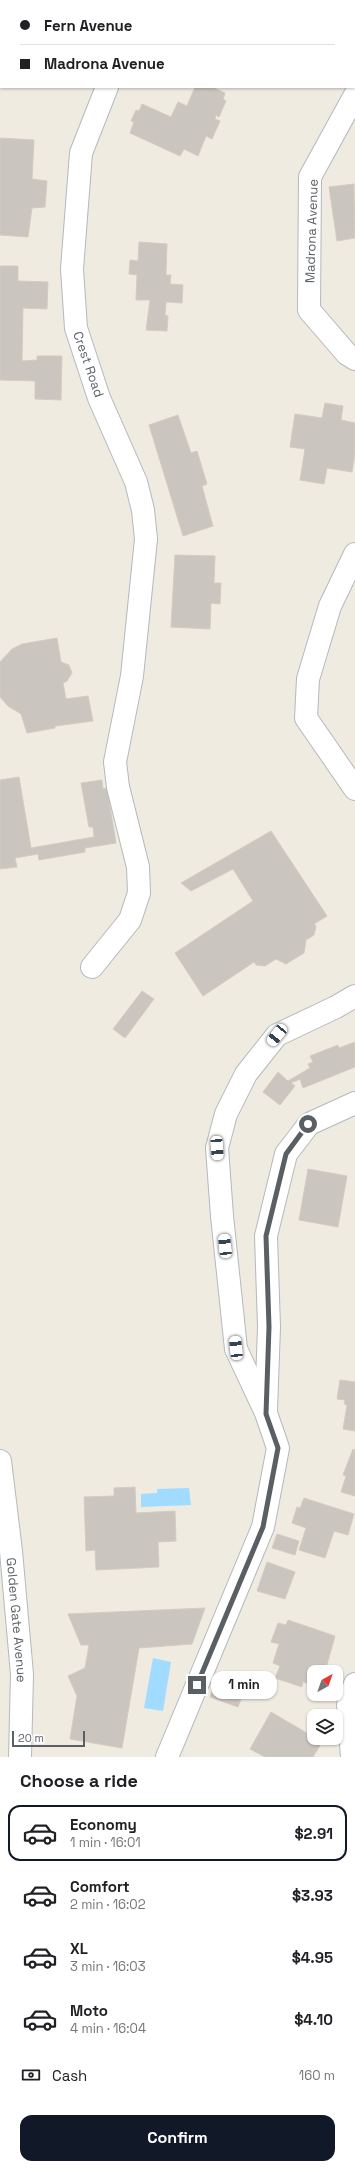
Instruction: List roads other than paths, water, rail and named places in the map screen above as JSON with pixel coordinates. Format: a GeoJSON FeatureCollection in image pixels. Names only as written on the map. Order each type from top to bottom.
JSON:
{"type":"FeatureCollection","features":[{"type":"Feature","properties":{"kind":"street","name":"Crest Road"},"geometry":{"type":"LineString","coordinates":[[92,967],[130,920],[139,893],[138,867],[118,788],[115,762],[132,676],[146,539],[143,510],[136,482],[99,398],[76,328],[72,270],[81,153],[108,88]]}},
{"type":"Feature","properties":{"kind":"street","name":"Madrona Avenue"},"geometry":{"type":"LineString","coordinates":[[355,95],[310,177],[309,310],[347,354],[355,359]]}},
{"type":"Feature","properties":{"kind":"street"},"geometry":{"type":"LineString","coordinates":[[355,554],[330,606],[308,679],[306,718],[355,789]]}},
{"type":"Feature","properties":{"kind":"street"},"geometry":{"type":"LineString","coordinates":[[167,1757],[263,1527],[278,1448],[266,1414],[236,1348],[222,1216],[217,1148],[226,1114],[246,1074],[277,1035],[336,1007],[355,996]]}},
{"type":"Feature","properties":{"kind":"street"},"geometry":{"type":"LineString","coordinates":[[266,1414],[269,1327],[266,1236],[286,1154],[308,1124],[355,1103]]}},
{"type":"Feature","properties":{"kind":"street","name":"Golden Gate Avenue"},"geometry":{"type":"LineString","coordinates":[[0,1460],[11,1551],[22,1674],[20,1757]]}},
{"type":"Feature","properties":{"kind":"street"},"geometry":{"type":"LineString","coordinates":[[352,1757],[348,1705],[355,1684]]}},
{"type":"Feature","properties":{"kind":"water"},"geometry":{"type":"Polygon","coordinates":[[[189,1488],[191,1505],[141,1507],[141,1494],[157,1493],[157,1489],[189,1488]]]}},
{"type":"Feature","properties":{"kind":"water"},"geometry":{"type":"Polygon","coordinates":[[[153,1658],[171,1662],[163,1711],[144,1708],[153,1658]]]}}]}
